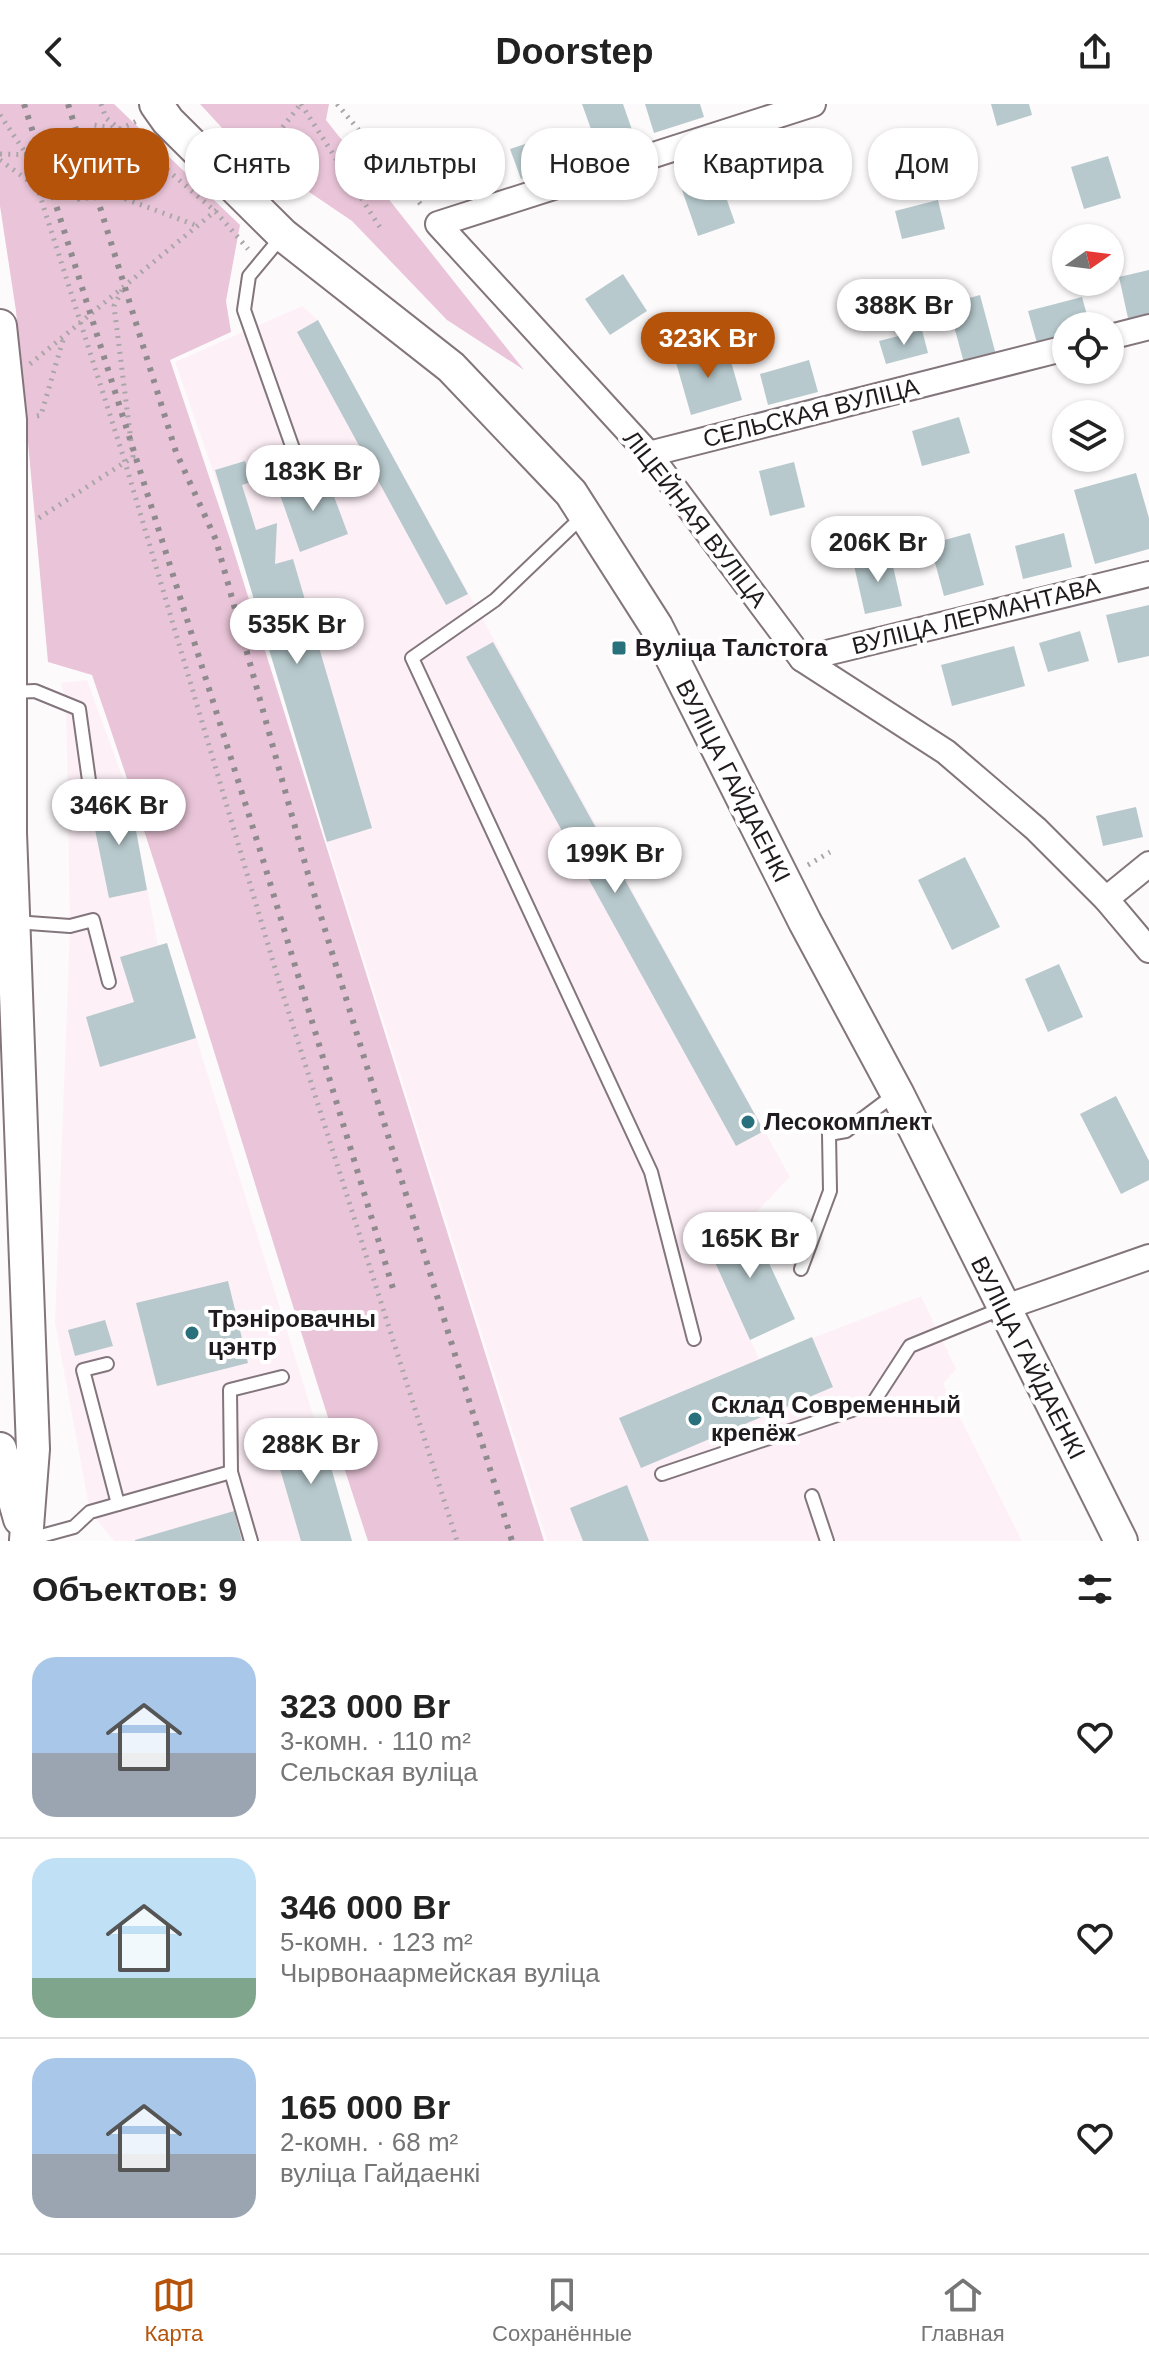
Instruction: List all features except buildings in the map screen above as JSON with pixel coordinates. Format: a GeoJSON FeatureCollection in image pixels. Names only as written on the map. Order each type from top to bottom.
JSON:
{"type":"FeatureCollection","features":[{"type":"Feature","properties":{"kind":"street","name":"ВУЛІЦА ГАЙДАЕНКІ"},"geometry":{"type":"LineString","coordinates":[[156,104],[185,144]]}},
{"type":"Feature","properties":{"kind":"street"},"geometry":{"type":"LineString","coordinates":[[438,224],[813,104]]}},
{"type":"Feature","properties":{"kind":"street","name":"ВУЛІЦА ГАЙДАЕНКІ"},"geometry":{"type":"LineString","coordinates":[[226,200],[283,235],[451,367],[571,493],[656,626],[805,922],[897,1093],[1121,1541]]}},
{"type":"Feature","properties":{"kind":"street","name":"ЛІЦЕЙНАЯ ВУЛІЦА"},"geometry":{"type":"LineString","coordinates":[[438,224],[649,454],[802,659],[946,752],[1036,829],[1106,899],[1149,950]]}},
{"type":"Feature","properties":{"kind":"street"},"geometry":{"type":"LineString","coordinates":[[0,326],[10,420],[12,692],[5,834],[15,922],[13,1313],[33,1449],[27,1540]]}},
{"type":"Feature","properties":{"kind":"street"},"geometry":{"type":"LineString","coordinates":[[1124,333],[1149,327]]}},
{"type":"Feature","properties":{"kind":"street","name":"СЕЛЬСКАЯ ВУЛІЦА"},"geometry":{"type":"LineString","coordinates":[[649,454],[1052,352]]}},
{"type":"Feature","properties":{"kind":"street","name":"ВУЛІЦА ЛЕРМАНТАВА"},"geometry":{"type":"LineString","coordinates":[[802,659],[1149,574]]}},
{"type":"Feature","properties":{"kind":"street"},"geometry":{"type":"LineString","coordinates":[[1106,899],[1149,864]]}},
{"type":"Feature","properties":{"kind":"street"},"geometry":{"type":"LineString","coordinates":[[1003,1308],[1149,1257]]}},
{"type":"Feature","properties":{"kind":"street"},"geometry":{"type":"LineString","coordinates":[[0,1449],[27,1540]]}},
{"type":"Feature","properties":{"kind":"lane"},"geometry":{"type":"LineString","coordinates":[[283,235],[249,276],[244,310],[303,477]]}},
{"type":"Feature","properties":{"kind":"lane"},"geometry":{"type":"LineString","coordinates":[[585,514],[495,600],[412,658],[651,1172],[694,1339]]}},
{"type":"Feature","properties":{"kind":"lane"},"geometry":{"type":"LineString","coordinates":[[12,692],[35,691],[79,709],[91,795]]}},
{"type":"Feature","properties":{"kind":"lane"},"geometry":{"type":"LineString","coordinates":[[15,922],[70,926],[93,920],[109,982]]}},
{"type":"Feature","properties":{"kind":"lane"},"geometry":{"type":"LineString","coordinates":[[801,1269],[830,1191],[829,1134],[846,1131],[897,1093]]}},
{"type":"Feature","properties":{"kind":"lane"},"geometry":{"type":"LineString","coordinates":[[662,1474],[873,1403],[910,1346],[1003,1308]]}},
{"type":"Feature","properties":{"kind":"lane"},"geometry":{"type":"LineString","coordinates":[[107,1364],[83,1370],[118,1504]]}},
{"type":"Feature","properties":{"kind":"lane"},"geometry":{"type":"LineString","coordinates":[[251,1541],[231,1472],[230,1390],[282,1377]]}},
{"type":"Feature","properties":{"kind":"lane"},"geometry":{"type":"LineString","coordinates":[[27,1540],[74,1527],[90,1512],[231,1472]]}},
{"type":"Feature","properties":{"kind":"lane"},"geometry":{"type":"LineString","coordinates":[[812,1496],[827,1541]]}},
{"type":"Feature","properties":{"kind":"path"},"geometry":{"type":"LineString","coordinates":[[101,104],[106,118],[119,128]]}},
{"type":"Feature","properties":{"kind":"path"},"geometry":{"type":"LineString","coordinates":[[282,128],[300,104],[381,229]]}},
{"type":"Feature","properties":{"kind":"path"},"geometry":{"type":"LineString","coordinates":[[337,104],[438,224]]}},
{"type":"Feature","properties":{"kind":"path"},"geometry":{"type":"LineString","coordinates":[[0,115],[24,151]]}},
{"type":"Feature","properties":{"kind":"path"},"geometry":{"type":"LineString","coordinates":[[92,128],[94,125],[114,128]]}},
{"type":"Feature","properties":{"kind":"path"},"geometry":{"type":"LineString","coordinates":[[0,157],[24,155]]}},
{"type":"Feature","properties":{"kind":"path"},"geometry":{"type":"LineString","coordinates":[[0,157],[24,177]]}},
{"type":"Feature","properties":{"kind":"path"},"geometry":{"type":"LineString","coordinates":[[40,200],[125,462],[280,985],[457,1541]]}},
{"type":"Feature","properties":{"kind":"path"},"geometry":{"type":"LineString","coordinates":[[128,200],[196,225]]}},
{"type":"Feature","properties":{"kind":"path"},"geometry":{"type":"LineString","coordinates":[[20,372],[63,340],[226,200],[259,262]]}},
{"type":"Feature","properties":{"kind":"path"},"geometry":{"type":"LineString","coordinates":[[29,525],[133,457],[114,306],[124,286]]}},
{"type":"Feature","properties":{"kind":"path"},"geometry":{"type":"LineString","coordinates":[[25,419],[41,415],[63,340]]}},
{"type":"Feature","properties":{"kind":"shaded area"},"geometry":{"type":"Polygon","coordinates":[[[0,104],[114,104],[139,128],[24,128],[24,200],[169,200],[169,157],[185,172],[185,200],[214,200],[240,225],[226,301],[231,332],[170,360],[230,539],[544,1541],[368,1541],[164,891],[92,675],[48,662],[16,311],[0,206],[0,104]]]}},
{"type":"Feature","properties":{"kind":"shaded area"},"geometry":{"type":"Polygon","coordinates":[[[200,104],[329,104],[326,120],[335,131],[335,200],[389,200],[524,370],[447,320],[352,221],[319,199],[319,128],[222,128],[200,104]]]}},
{"type":"Feature","properties":{"kind":"shaded area"},"geometry":{"type":"Polygon","coordinates":[[[302,306],[318,320],[790,1177],[749,1220],[705,1240],[759,1359],[921,1296],[956,1369],[943,1384],[1022,1541],[547,1541],[327,842],[248,572],[175,362],[302,306]]]}},
{"type":"Feature","properties":{"kind":"shaded area"},"geometry":{"type":"Polygon","coordinates":[[[87,680],[130,798],[158,945],[167,943],[352,1541],[114,1541],[90,1512],[55,1323],[70,926],[66,704],[61,683],[87,680]]]}},
{"type":"Feature","properties":{"kind":"railway"},"geometry":{"type":"LineString","coordinates":[[24,104],[260,850],[395,1295]]}},
{"type":"Feature","properties":{"kind":"railway"},"geometry":{"type":"LineString","coordinates":[[68,104],[176,452],[216,540],[308,874],[512,1541]]}},
{"type":"Feature","properties":{"kind":"place","name":"Вуліца Талстога"},"geometry":{"type":"Point","coordinates":[619,648]}},
{"type":"Feature","properties":{"kind":"place","name":"Лесокомплект"},"geometry":{"type":"Point","coordinates":[748,1122]}},
{"type":"Feature","properties":{"kind":"place","name":"Трэніровачны цэнтр"},"geometry":{"type":"Point","coordinates":[192,1333]}},
{"type":"Feature","properties":{"kind":"place","name":"Склад Современный крепёж"},"geometry":{"type":"Point","coordinates":[695,1419]}}]}
